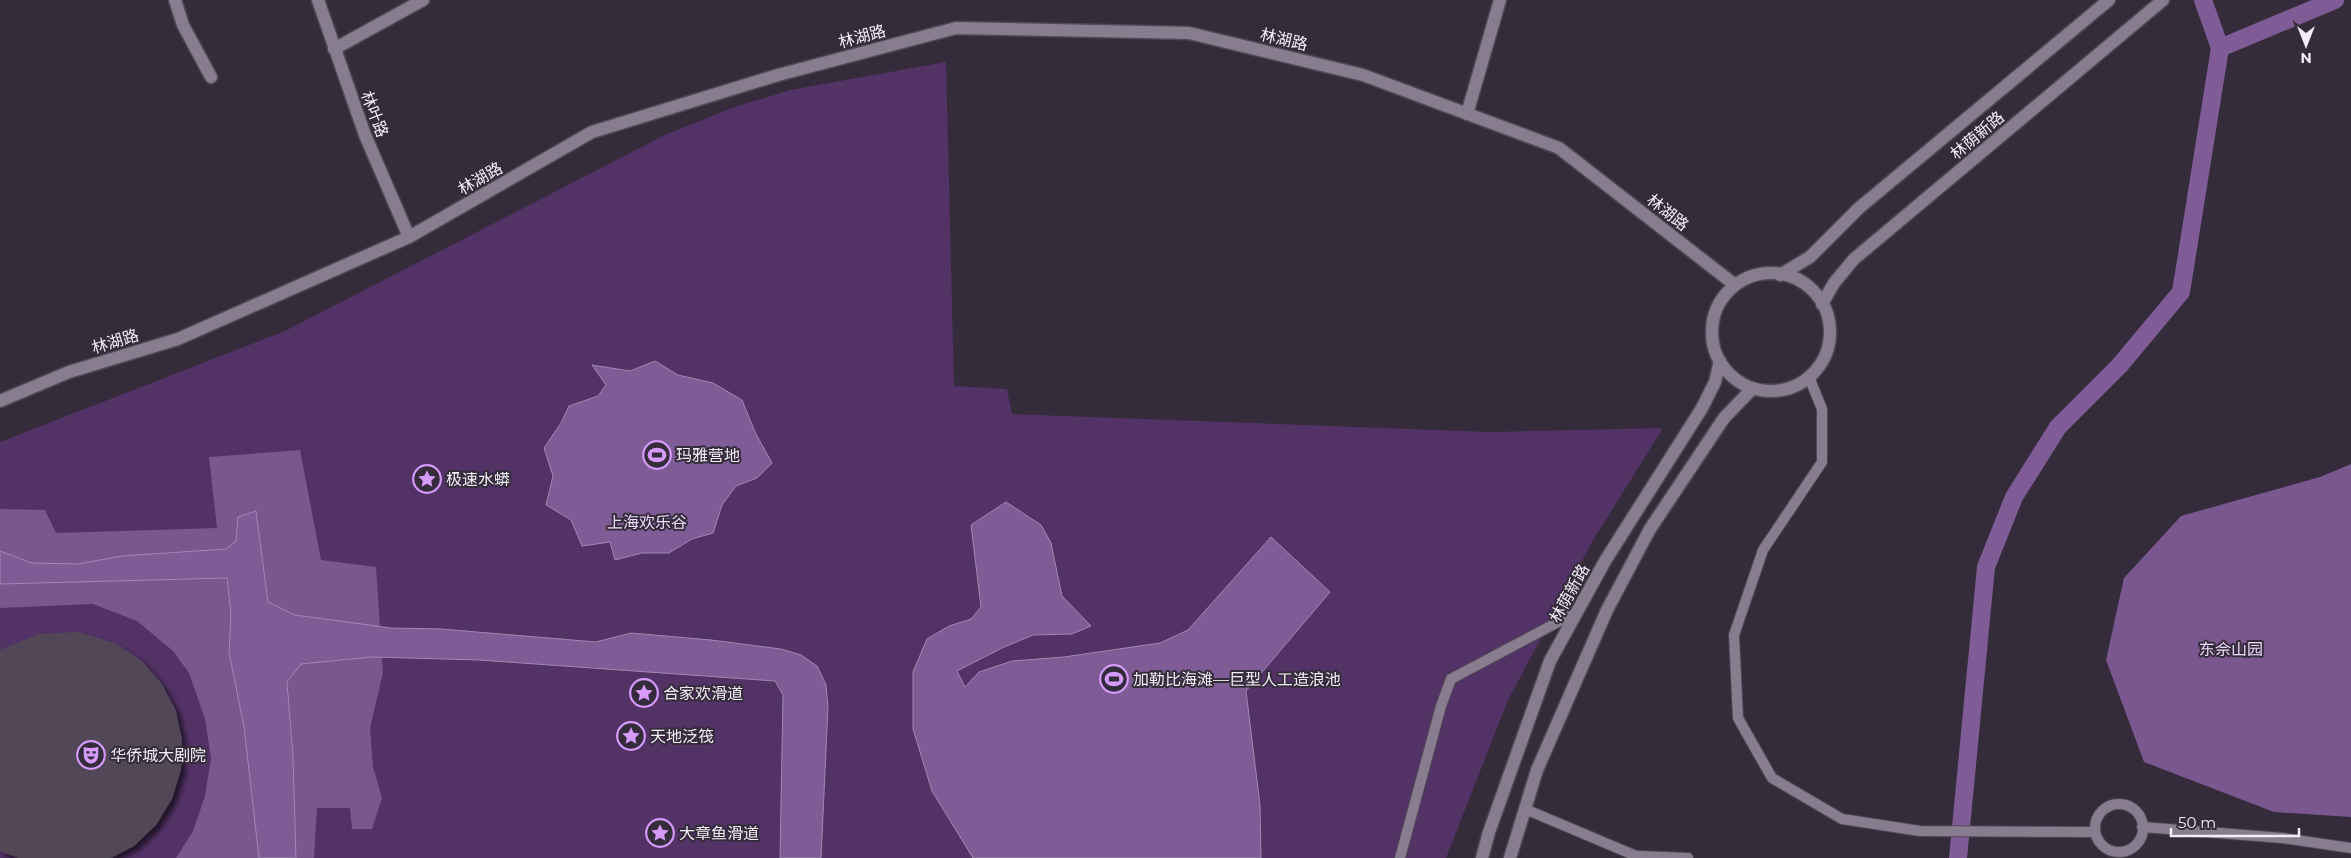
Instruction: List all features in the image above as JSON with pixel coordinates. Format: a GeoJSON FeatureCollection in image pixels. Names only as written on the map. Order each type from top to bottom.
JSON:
{"type":"FeatureCollection","features":[{"type":"Feature","properties":{"kind":"street"},"geometry":{"type":"LineString","coordinates":[[175,0],[183,25],[211,77]]}},
{"type":"Feature","properties":{"kind":"street","name":"林叶路"},"geometry":{"type":"LineString","coordinates":[[318,0],[365,135],[409,237]]}},
{"type":"Feature","properties":{"kind":"street"},"geometry":{"type":"LineString","coordinates":[[334,49],[423,0]]}},
{"type":"Feature","properties":{"kind":"street"},"geometry":{"type":"LineString","coordinates":[[1467,114],[1500,0]]}},
{"type":"Feature","properties":{"kind":"street","name":"林荫新路"},"geometry":{"type":"LineString","coordinates":[[1780,275],[1810,257],[1859,208],[2109,0]]}},
{"type":"Feature","properties":{"kind":"street","name":"林荫新路"},"geometry":{"type":"LineString","coordinates":[[1822,304],[1834,283],[1854,259],[2163,0]]}},
{"type":"Feature","properties":{"kind":"street","name":"林湖路"},"geometry":{"type":"LineString","coordinates":[[0,400],[69,372],[178,339],[409,237],[592,132],[778,75],[956,28],[1189,33],[1364,75],[1559,148],[1735,285]]}},
{"type":"Feature","properties":{"kind":"street","name":"林荫新路"},"geometry":{"type":"LineString","coordinates":[[1773,273],[1780,275],[1792,277],[1809,286],[1822,304],[1829,319],[1830,338],[1825,357],[1809,377],[1799,385],[1781,391],[1752,389],[1726,372],[1720,361],[1711,336],[1714,317],[1722,299],[1735,285],[1753,276],[1773,273]]}},
{"type":"Feature","properties":{"kind":"street","name":"林荫新路"},"geometry":{"type":"LineString","coordinates":[[1482,858],[1489,832],[1550,661],[1605,561],[1702,408],[1715,382],[1720,361]]}},
{"type":"Feature","properties":{"kind":"street"},"geometry":{"type":"LineString","coordinates":[[1510,858],[1537,770],[1607,610],[1650,529],[1724,418],[1752,389]]}},
{"type":"Feature","properties":{"kind":"lane"},"geometry":{"type":"LineString","coordinates":[[1809,377],[1822,408],[1822,462],[1763,550],[1734,635],[1738,718],[1772,778],[1842,819],[1920,831],[2095,832]]}},
{"type":"Feature","properties":{"kind":"lane"},"geometry":{"type":"LineString","coordinates":[[1400,858],[1441,706],[1451,679],[1577,612]]}},
{"type":"Feature","properties":{"kind":"lane"},"geometry":{"type":"LineString","coordinates":[[2115,805],[2129,807],[2136,812],[2142,827],[2142,835],[2132,848],[2116,855],[2101,845],[2095,832],[2095,824],[2102,811],[2115,805]]}},
{"type":"Feature","properties":{"kind":"lane"},"geometry":{"type":"LineString","coordinates":[[1525,809],[1639,857],[1688,858]]}},
{"type":"Feature","properties":{"kind":"lane"},"geometry":{"type":"LineString","coordinates":[[2142,827],[2283,838],[2351,848]]}},
{"type":"Feature","properties":{"kind":"green space","name":"上海欢乐谷"},"geometry":{"type":"Polygon","coordinates":[[[946,62],[954,386],[1007,389],[1012,414],[1488,432],[1663,428],[1592,542],[1508,700],[1446,858],[0,858],[0,442],[285,331],[665,135],[732,108],[790,90],[946,62]]]}},
{"type":"Feature","properties":{"kind":"green space"},"geometry":{"type":"Polygon","coordinates":[[[300,450],[321,560],[376,567],[383,673],[370,728],[373,767],[382,798],[372,829],[352,829],[350,808],[317,808],[314,858],[176,858],[193,831],[205,796],[211,758],[205,719],[189,673],[173,651],[137,621],[93,604],[0,608],[0,509],[45,510],[56,533],[217,528],[209,457],[300,450]]]}},
{"type":"Feature","properties":{"kind":"green space","name":"东佘山园"},"geometry":{"type":"Polygon","coordinates":[[[2351,464],[2351,817],[2274,812],[2144,762],[2106,660],[2124,578],[2181,516],[2320,477],[2351,464]]]}},
{"type":"Feature","properties":{"kind":"shaded area","name":"玛雅营地"},"geometry":{"type":"Polygon","coordinates":[[[655,361],[678,375],[713,383],[742,400],[755,432],[772,463],[757,478],[736,486],[722,505],[713,533],[692,539],[669,553],[642,553],[615,560],[610,542],[582,546],[571,520],[546,505],[553,476],[544,448],[561,423],[569,406],[598,396],[606,385],[592,365],[630,371],[655,361]]]}},
{"type":"Feature","properties":{"kind":"shaded area","name":"加勒比海滩—巨型人工造浪池"},"geometry":{"type":"Polygon","coordinates":[[[1006,502],[1041,525],[1051,543],[1062,596],[1091,626],[1072,634],[1033,635],[1004,647],[957,671],[965,687],[979,672],[1012,661],[1064,657],[1160,643],[1188,630],[1271,537],[1330,592],[1246,691],[1260,805],[1261,858],[973,858],[932,791],[913,729],[913,672],[927,639],[949,626],[971,619],[981,607],[971,525],[1006,502]]]}},
{"type":"Feature","properties":{"kind":"shaded area"},"geometry":{"type":"Polygon","coordinates":[[[256,511],[268,602],[295,615],[391,628],[441,629],[596,642],[631,633],[711,640],[781,649],[801,655],[817,666],[826,685],[828,707],[821,858],[780,858],[783,695],[775,681],[479,660],[372,657],[301,664],[287,682],[293,757],[296,858],[259,858],[244,727],[229,652],[231,614],[227,578],[0,584],[0,551],[32,563],[78,564],[122,556],[226,549],[236,541],[238,517],[256,511]]]}},
{"type":"Feature","properties":{"kind":"building","name":"华侨城大剧院"},"geometry":{"type":"Polygon","coordinates":[[[79,632],[117,644],[142,661],[162,684],[176,711],[182,740],[181,770],[172,799],[156,825],[134,846],[111,858],[18,858],[0,851],[0,650],[39,634],[79,632]]]}},
{"type":"Feature","properties":{"kind":"waterway"},"geometry":{"type":"LineString","coordinates":[[1958,858],[1986,567],[2014,497],[2058,427],[2120,365],[2181,292],[2220,48],[2203,0]]}},
{"type":"Feature","properties":{"kind":"waterway"},"geometry":{"type":"LineString","coordinates":[[2220,48],[2335,0]]}},
{"type":"Feature","properties":{"kind":"place","name":"玛雅营地"},"geometry":{"type":"Point","coordinates":[657,455]}},
{"type":"Feature","properties":{"kind":"place","name":"极速水蟒"},"geometry":{"type":"Point","coordinates":[427,479]}},
{"type":"Feature","properties":{"kind":"place","name":"加勒比海滩—巨型人工造浪池"},"geometry":{"type":"Point","coordinates":[1114,679]}},
{"type":"Feature","properties":{"kind":"place","name":"合家欢滑道"},"geometry":{"type":"Point","coordinates":[644,693]}},
{"type":"Feature","properties":{"kind":"place","name":"天地泛筏"},"geometry":{"type":"Point","coordinates":[631,736]}},
{"type":"Feature","properties":{"kind":"place","name":"华侨城大剧院"},"geometry":{"type":"Point","coordinates":[91,755]}},
{"type":"Feature","properties":{"kind":"place","name":"大章鱼滑道"},"geometry":{"type":"Point","coordinates":[660,833]}}]}
